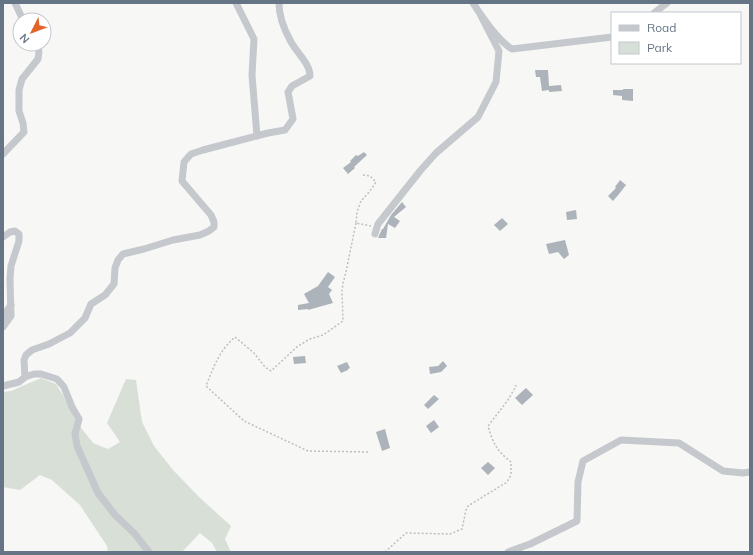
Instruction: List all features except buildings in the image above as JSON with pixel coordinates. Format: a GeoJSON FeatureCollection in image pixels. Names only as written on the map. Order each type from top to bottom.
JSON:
{"type":"FeatureCollection","features":[{"type":"Feature","properties":{"kind":"street"},"geometry":{"type":"LineString","coordinates":[[14,3],[19,12]]}},
{"type":"Feature","properties":{"kind":"street"},"geometry":{"type":"LineString","coordinates":[[236,3],[254,39],[252,75],[257,136]]}},
{"type":"Feature","properties":{"kind":"street"},"geometry":{"type":"LineString","coordinates":[[25,377],[24,360],[26,355],[32,350],[49,344],[70,333],[85,318],[91,304],[105,295],[114,284],[115,268],[118,260],[123,254],[144,250],[173,240],[200,235],[214,227],[214,222],[210,215],[182,181],[184,162],[191,154],[285,130],[293,119],[288,92],[292,86],[310,76],[310,72],[300,54],[290,41],[284,28],[279,10],[279,3]]}},
{"type":"Feature","properties":{"kind":"street"},"geometry":{"type":"LineString","coordinates":[[376,230],[420,171],[436,153],[478,117],[496,82],[499,51],[473,3]]}},
{"type":"Feature","properties":{"kind":"street"},"geometry":{"type":"LineString","coordinates":[[655,12],[668,3]]}},
{"type":"Feature","properties":{"kind":"street"},"geometry":{"type":"LineString","coordinates":[[481,16],[505,45],[512,49],[611,37]]}},
{"type":"Feature","properties":{"kind":"street"},"geometry":{"type":"LineString","coordinates":[[3,154],[24,132],[19,111],[19,90],[22,79],[38,59],[39,52]]}},
{"type":"Feature","properties":{"kind":"street"},"geometry":{"type":"LineString","coordinates":[[3,237],[10,232],[15,231],[19,234],[19,241],[11,266],[11,316],[3,327]]}},
{"type":"Feature","properties":{"kind":"street"},"geometry":{"type":"LineString","coordinates":[[3,316],[11,305]]}},
{"type":"Feature","properties":{"kind":"street"},"geometry":{"type":"LineString","coordinates":[[3,386],[19,382],[25,377],[34,374],[42,374],[57,379],[64,387],[72,407],[79,419],[75,434],[77,446],[98,493],[115,515],[134,533],[149,552]]}},
{"type":"Feature","properties":{"kind":"street"},"geometry":{"type":"LineString","coordinates":[[508,552],[530,544],[577,521],[578,482],[583,461],[621,440],[679,443],[723,471],[743,473],[750,472]]}},
{"type":"Feature","properties":{"kind":"path"},"geometry":{"type":"LineString","coordinates":[[363,175],[370,176],[376,182],[361,201],[357,212],[346,272],[342,283],[343,322],[324,335],[310,339],[298,346],[271,371],[265,367],[254,353],[235,337],[226,344],[218,358],[206,386],[244,422],[308,451],[370,452]]}},
{"type":"Feature","properties":{"kind":"path"},"geometry":{"type":"LineString","coordinates":[[356,223],[376,230]]}},
{"type":"Feature","properties":{"kind":"path"},"geometry":{"type":"LineString","coordinates":[[385,552],[406,533],[450,534],[462,529],[468,506],[507,482],[511,475],[511,462],[502,455],[492,441],[488,426],[508,400],[516,386],[513,384]]}},
{"type":"Feature","properties":{"kind":"green space"},"geometry":{"type":"Polygon","coordinates":[[[41,378],[56,384],[75,420],[93,443],[108,449],[120,442],[107,423],[126,379],[136,380],[142,422],[154,446],[173,470],[199,497],[231,526],[225,539],[231,552],[217,552],[212,543],[200,533],[182,552],[108,552],[107,546],[80,505],[52,480],[40,475],[20,490],[3,487],[3,392],[11,391],[41,378]]]}}]}
